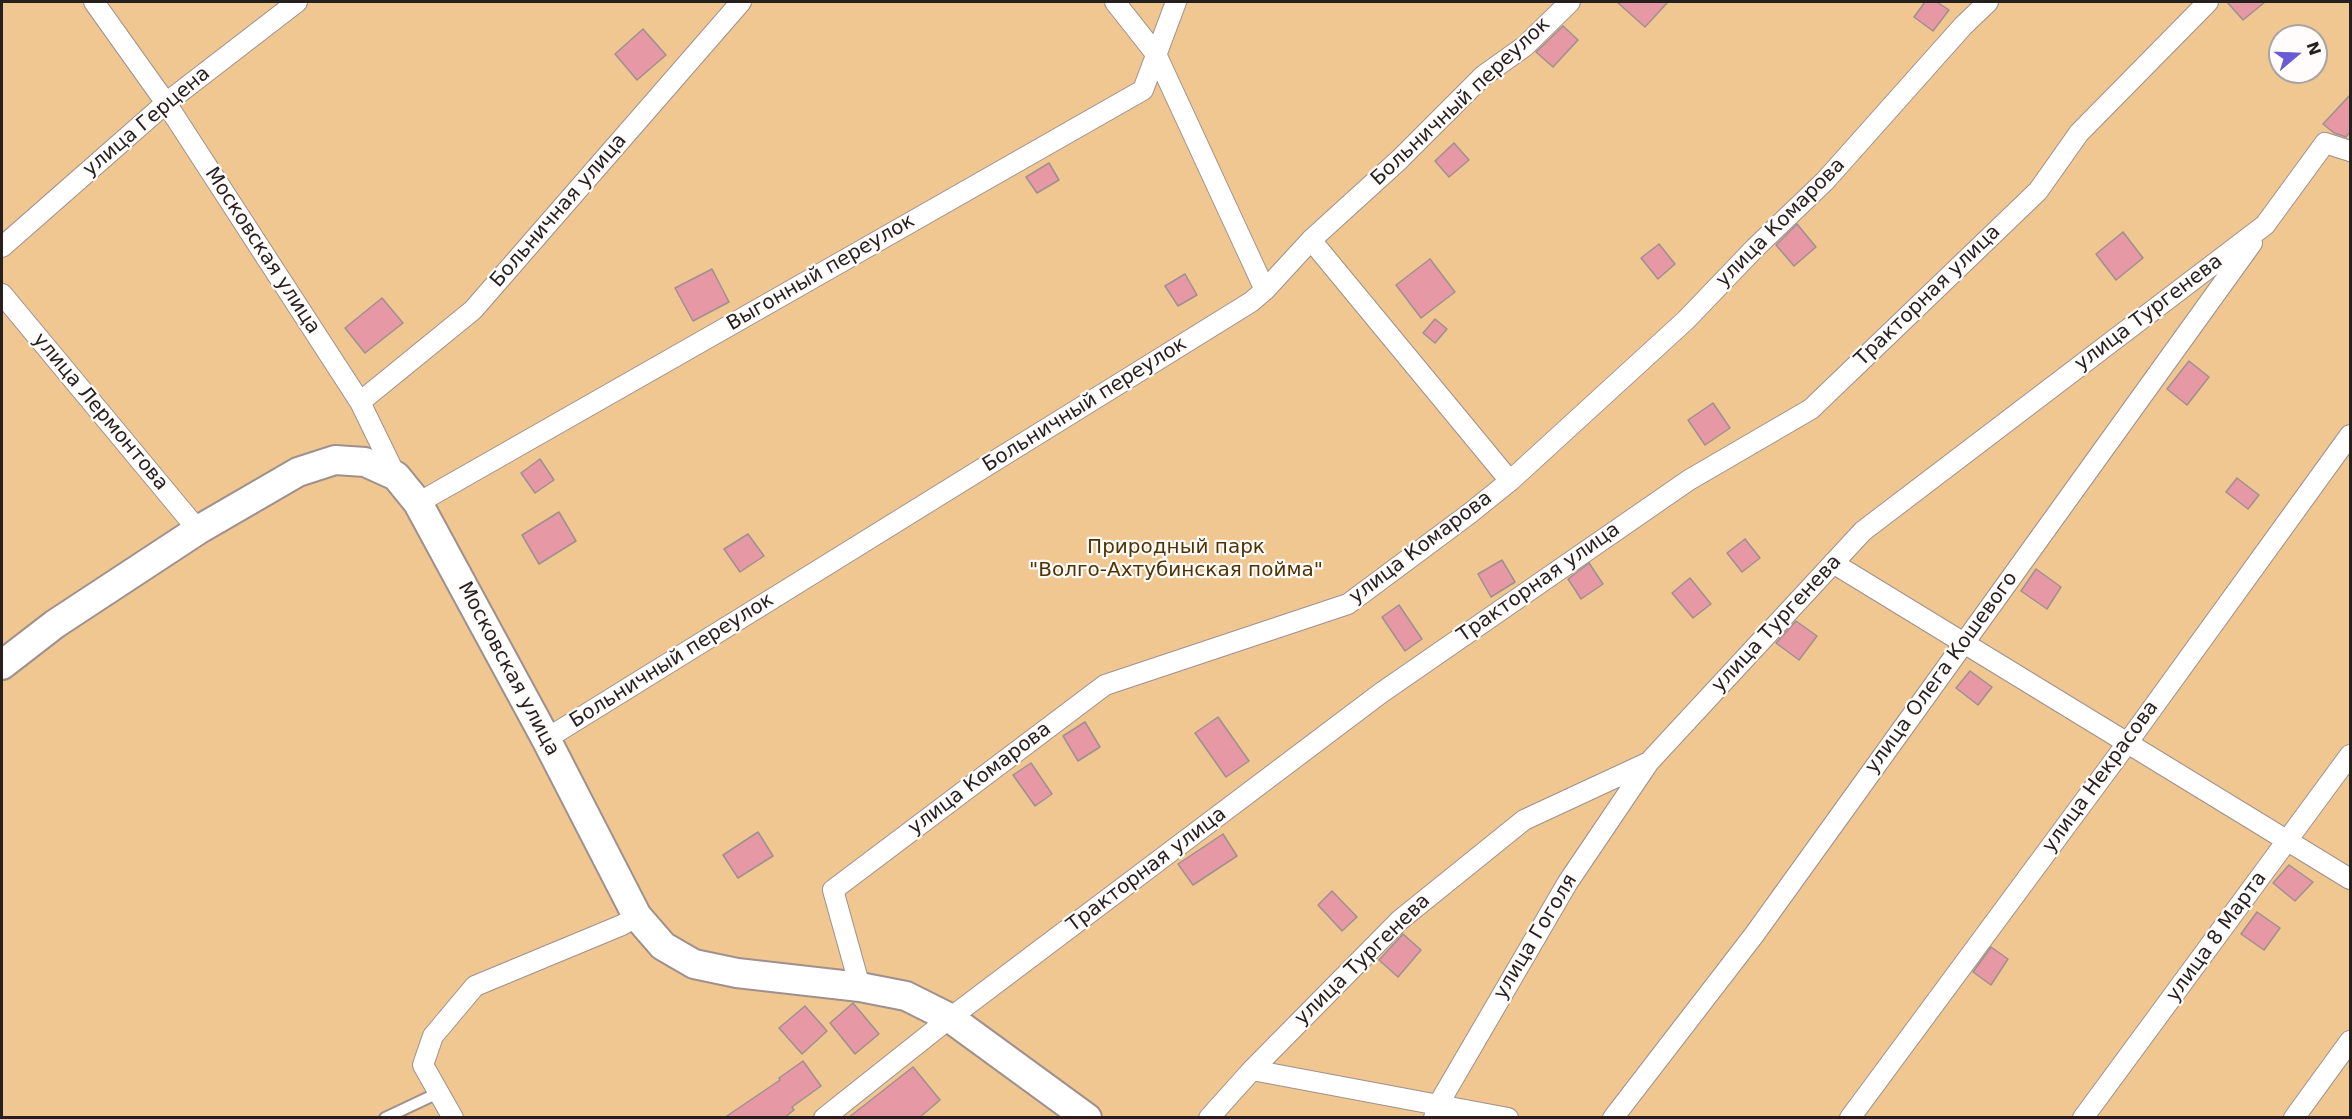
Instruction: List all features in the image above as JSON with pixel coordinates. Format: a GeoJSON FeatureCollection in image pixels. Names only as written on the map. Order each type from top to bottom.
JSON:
{"type":"FeatureCollection","features":[{"type":"Feature","properties":{"kind":"street","name":"Московская улица"},"geometry":{"type":"LineString","coordinates":[[94,2],[166,103],[360,402],[396,476],[418,503],[546,739],[637,916],[663,946],[694,964],[737,973],[860,987],[906,996],[950,1018],[1087,1118]]}},
{"type":"Feature","properties":{"kind":"street","name":"улица Герцена"},"geometry":{"type":"LineString","coordinates":[[2,247],[166,103],[297,2]]}},
{"type":"Feature","properties":{"kind":"street","name":"Больничная улица"},"geometry":{"type":"LineString","coordinates":[[360,402],[473,310],[741,2]]}},
{"type":"Feature","properties":{"kind":"street"},"geometry":{"type":"LineString","coordinates":[[1115,2],[1156,54],[1265,290]]}},
{"type":"Feature","properties":{"kind":"street","name":"Выгонный переулок"},"geometry":{"type":"LineString","coordinates":[[418,503],[1143,90],[1176,2]]}},
{"type":"Feature","properties":{"kind":"street","name":"Больничный переулок"},"geometry":{"type":"LineString","coordinates":[[546,739],[1251,302],[1311,240],[1399,160],[1483,76],[1525,46],[1569,2]]}},
{"type":"Feature","properties":{"kind":"street"},"geometry":{"type":"LineString","coordinates":[[1963,26],[1974,2]]}},
{"type":"Feature","properties":{"kind":"street","name":"улица Комарова"},"geometry":{"type":"LineString","coordinates":[[860,987],[832,890],[1105,685],[1348,604],[1469,514],[1510,481],[1686,320],[1755,248],[1825,181],[1963,26],[1988,2]]}},
{"type":"Feature","properties":{"kind":"street","name":"Тракторная улица"},"geometry":{"type":"LineString","coordinates":[[824,1118],[950,1018],[1381,693],[1689,480],[1811,409],[2038,191],[2079,133],[2208,2]]}},
{"type":"Feature","properties":{"kind":"street","name":"улица Тургенева"},"geometry":{"type":"LineString","coordinates":[[1209,1118],[1252,1070],[1400,920],[1524,820],[1649,762],[1863,531],[2265,225],[2325,143],[2350,151]]}},
{"type":"Feature","properties":{"kind":"street","name":"улица Олега Кошевого"},"geometry":{"type":"LineString","coordinates":[[1613,1118],[1754,935],[2265,225]]}},
{"type":"Feature","properties":{"kind":"street"},"geometry":{"type":"LineString","coordinates":[[1311,240],[1510,481]]}},
{"type":"Feature","properties":{"kind":"street","name":"улица Лермонтова"},"geometry":{"type":"LineString","coordinates":[[2,294],[198,531]]}},
{"type":"Feature","properties":{"kind":"street","name":"улица Некрасова"},"geometry":{"type":"LineString","coordinates":[[1850,1118],[2128,742],[2350,435]]}},
{"type":"Feature","properties":{"kind":"street"},"geometry":{"type":"LineString","coordinates":[[2,665],[55,624],[198,531],[298,472],[335,460],[365,462],[396,476]]}},
{"type":"Feature","properties":{"kind":"street"},"geometry":{"type":"LineString","coordinates":[[1833,563],[2350,879]]}},
{"type":"Feature","properties":{"kind":"street","name":"улица 8 Марта"},"geometry":{"type":"LineString","coordinates":[[2083,1118],[2350,755]]}},
{"type":"Feature","properties":{"kind":"street","name":"улица Гоголя"},"geometry":{"type":"LineString","coordinates":[[1436,1111],[1568,882],[1649,762]]}},
{"type":"Feature","properties":{"kind":"street"},"geometry":{"type":"LineString","coordinates":[[453,1118],[423,1065],[433,1036],[475,986],[637,916]]}},
{"type":"Feature","properties":{"kind":"street"},"geometry":{"type":"LineString","coordinates":[[2294,1118],[2350,1041]]}},
{"type":"Feature","properties":{"kind":"street"},"geometry":{"type":"LineString","coordinates":[[1252,1070],[1436,1111],[1508,1118]]}},
{"type":"Feature","properties":{"kind":"lane"},"geometry":{"type":"LineString","coordinates":[[385,1118],[438,1093]]}},
{"type":"Feature","properties":{"kind":"green space","name":"Природный парк \"Волго-Ахтубинская пойма\""},"geometry":{"type":"Polygon","coordinates":[[[2,2],[2350,2],[2350,1117],[2,1118],[2,2]]]}},
{"type":"Feature","properties":{"kind":"building"},"geometry":{"type":"Polygon","coordinates":[[[1617,2],[1668,2],[1645,27],[1617,2]]]}},
{"type":"Feature","properties":{"kind":"building"},"geometry":{"type":"Polygon","coordinates":[[[1925,2],[1937,2],[1949,10],[1933,31],[1914,17],[1925,2]]]}},
{"type":"Feature","properties":{"kind":"building"},"geometry":{"type":"Polygon","coordinates":[[[2227,2],[2265,2],[2243,20],[2227,2]]]}},
{"type":"Feature","properties":{"kind":"building"},"geometry":{"type":"Polygon","coordinates":[[[1563,26],[1578,40],[1553,67],[1536,52],[1563,26]]]}},
{"type":"Feature","properties":{"kind":"building"},"geometry":{"type":"Polygon","coordinates":[[[643,29],[666,55],[637,80],[615,54],[643,29]]]}},
{"type":"Feature","properties":{"kind":"building"},"geometry":{"type":"Polygon","coordinates":[[[2350,95],[2350,132],[2346,137],[2334,133],[2323,124],[2350,95]]]}},
{"type":"Feature","properties":{"kind":"building"},"geometry":{"type":"Polygon","coordinates":[[[1454,143],[1469,160],[1449,177],[1435,161],[1454,143]]]}},
{"type":"Feature","properties":{"kind":"building"},"geometry":{"type":"Polygon","coordinates":[[[1049,163],[1059,180],[1037,193],[1026,177],[1049,163]]]}},
{"type":"Feature","properties":{"kind":"building"},"geometry":{"type":"Polygon","coordinates":[[[1797,224],[1816,247],[1794,266],[1776,245],[1797,224]]]}},
{"type":"Feature","properties":{"kind":"building"},"geometry":{"type":"Polygon","coordinates":[[[2123,232],[2143,258],[2116,280],[2096,254],[2123,232]]]}},
{"type":"Feature","properties":{"kind":"building"},"geometry":{"type":"Polygon","coordinates":[[[1659,244],[1675,264],[1658,279],[1641,258],[1659,244]]]}},
{"type":"Feature","properties":{"kind":"building"},"geometry":{"type":"Polygon","coordinates":[[[1430,259],[1455,292],[1421,318],[1396,285],[1430,259]]]}},
{"type":"Feature","properties":{"kind":"building"},"geometry":{"type":"Polygon","coordinates":[[[712,269],[729,302],[693,321],[675,288],[712,269]]]}},
{"type":"Feature","properties":{"kind":"building"},"geometry":{"type":"Polygon","coordinates":[[[1185,274],[1197,295],[1178,306],[1165,286],[1185,274]]]}},
{"type":"Feature","properties":{"kind":"building"},"geometry":{"type":"Polygon","coordinates":[[[382,298],[403,323],[365,353],[345,328],[382,298]]]}},
{"type":"Feature","properties":{"kind":"building"},"geometry":{"type":"Polygon","coordinates":[[[1435,319],[1447,329],[1435,343],[1423,333],[1435,319]]]}},
{"type":"Feature","properties":{"kind":"building"},"geometry":{"type":"Polygon","coordinates":[[[2189,361],[2209,377],[2187,405],[2167,389],[2189,361]]]}},
{"type":"Feature","properties":{"kind":"building"},"geometry":{"type":"Polygon","coordinates":[[[1713,403],[1730,428],[1705,445],[1688,420],[1713,403]]]}},
{"type":"Feature","properties":{"kind":"building"},"geometry":{"type":"Polygon","coordinates":[[[540,459],[554,480],[535,493],[521,473],[540,459]]]}},
{"type":"Feature","properties":{"kind":"building"},"geometry":{"type":"Polygon","coordinates":[[[2237,478],[2259,495],[2248,509],[2226,492],[2237,478]]]}},
{"type":"Feature","properties":{"kind":"building"},"geometry":{"type":"Polygon","coordinates":[[[559,512],[576,541],[539,564],[522,535],[559,512]]]}},
{"type":"Feature","properties":{"kind":"building"},"geometry":{"type":"Polygon","coordinates":[[[748,534],[764,556],[740,572],[724,549],[748,534]]]}},
{"type":"Feature","properties":{"kind":"building"},"geometry":{"type":"Polygon","coordinates":[[[1745,539],[1760,558],[1742,572],[1727,553],[1745,539]]]}},
{"type":"Feature","properties":{"kind":"building"},"geometry":{"type":"Polygon","coordinates":[[[1502,560],[1515,582],[1491,597],[1478,574],[1502,560]]]}},
{"type":"Feature","properties":{"kind":"building"},"geometry":{"type":"Polygon","coordinates":[[[1589,563],[1603,584],[1581,599],[1568,579],[1589,563]]]}},
{"type":"Feature","properties":{"kind":"building"},"geometry":{"type":"Polygon","coordinates":[[[2036,569],[2061,587],[2047,609],[2021,591],[2036,569]]]}},
{"type":"Feature","properties":{"kind":"building"},"geometry":{"type":"Polygon","coordinates":[[[1690,578],[1711,604],[1693,618],[1672,593],[1690,578]]]}},
{"type":"Feature","properties":{"kind":"building"},"geometry":{"type":"Polygon","coordinates":[[[1399,605],[1422,639],[1405,651],[1382,617],[1399,605]]]}},
{"type":"Feature","properties":{"kind":"building"},"geometry":{"type":"Polygon","coordinates":[[[1796,621],[1817,636],[1799,660],[1776,643],[1796,621]]]}},
{"type":"Feature","properties":{"kind":"building"},"geometry":{"type":"Polygon","coordinates":[[[1970,671],[1992,687],[1978,705],[1956,688],[1970,671]]]}},
{"type":"Feature","properties":{"kind":"building"},"geometry":{"type":"Polygon","coordinates":[[[1218,717],[1249,761],[1226,777],[1195,733],[1218,717]]]}},
{"type":"Feature","properties":{"kind":"building"},"geometry":{"type":"Polygon","coordinates":[[[1085,722],[1100,747],[1078,761],[1063,736],[1085,722]]]}},
{"type":"Feature","properties":{"kind":"building"},"geometry":{"type":"Polygon","coordinates":[[[1031,763],[1052,794],[1035,806],[1013,775],[1031,763]]]}},
{"type":"Feature","properties":{"kind":"building"},"geometry":{"type":"Polygon","coordinates":[[[758,832],[773,856],[738,878],[723,855],[758,832]]]}},
{"type":"Feature","properties":{"kind":"building"},"geometry":{"type":"Polygon","coordinates":[[[1223,834],[1237,856],[1193,885],[1178,864],[1223,834]]]}},
{"type":"Feature","properties":{"kind":"building"},"geometry":{"type":"Polygon","coordinates":[[[2289,865],[2313,882],[2295,901],[2273,883],[2289,865]]]}},
{"type":"Feature","properties":{"kind":"building"},"geometry":{"type":"Polygon","coordinates":[[[1332,891],[1357,917],[1342,931],[1318,905],[1332,891]]]}},
{"type":"Feature","properties":{"kind":"building"},"geometry":{"type":"Polygon","coordinates":[[[2257,912],[2280,928],[2264,950],[2241,934],[2257,912]]]}},
{"type":"Feature","properties":{"kind":"building"},"geometry":{"type":"Polygon","coordinates":[[[1403,934],[1421,950],[1398,977],[1379,960],[1403,934]]]}},
{"type":"Feature","properties":{"kind":"building"},"geometry":{"type":"Polygon","coordinates":[[[1991,947],[2008,959],[1991,985],[1973,972],[1991,947]]]}},
{"type":"Feature","properties":{"kind":"building"},"geometry":{"type":"Polygon","coordinates":[[[853,1003],[879,1034],[855,1054],[830,1023],[853,1003]]]}},
{"type":"Feature","properties":{"kind":"building"},"geometry":{"type":"Polygon","coordinates":[[[805,1006],[827,1031],[802,1054],[779,1028],[805,1006]]]}},
{"type":"Feature","properties":{"kind":"building"},"geometry":{"type":"Polygon","coordinates":[[[803,1061],[821,1086],[792,1107],[794,1110],[784,1118],[724,1118],[780,1080],[779,1078],[803,1061]]]}},
{"type":"Feature","properties":{"kind":"building"},"geometry":{"type":"Polygon","coordinates":[[[913,1067],[940,1100],[919,1118],[848,1118],[913,1067]]]}}]}
